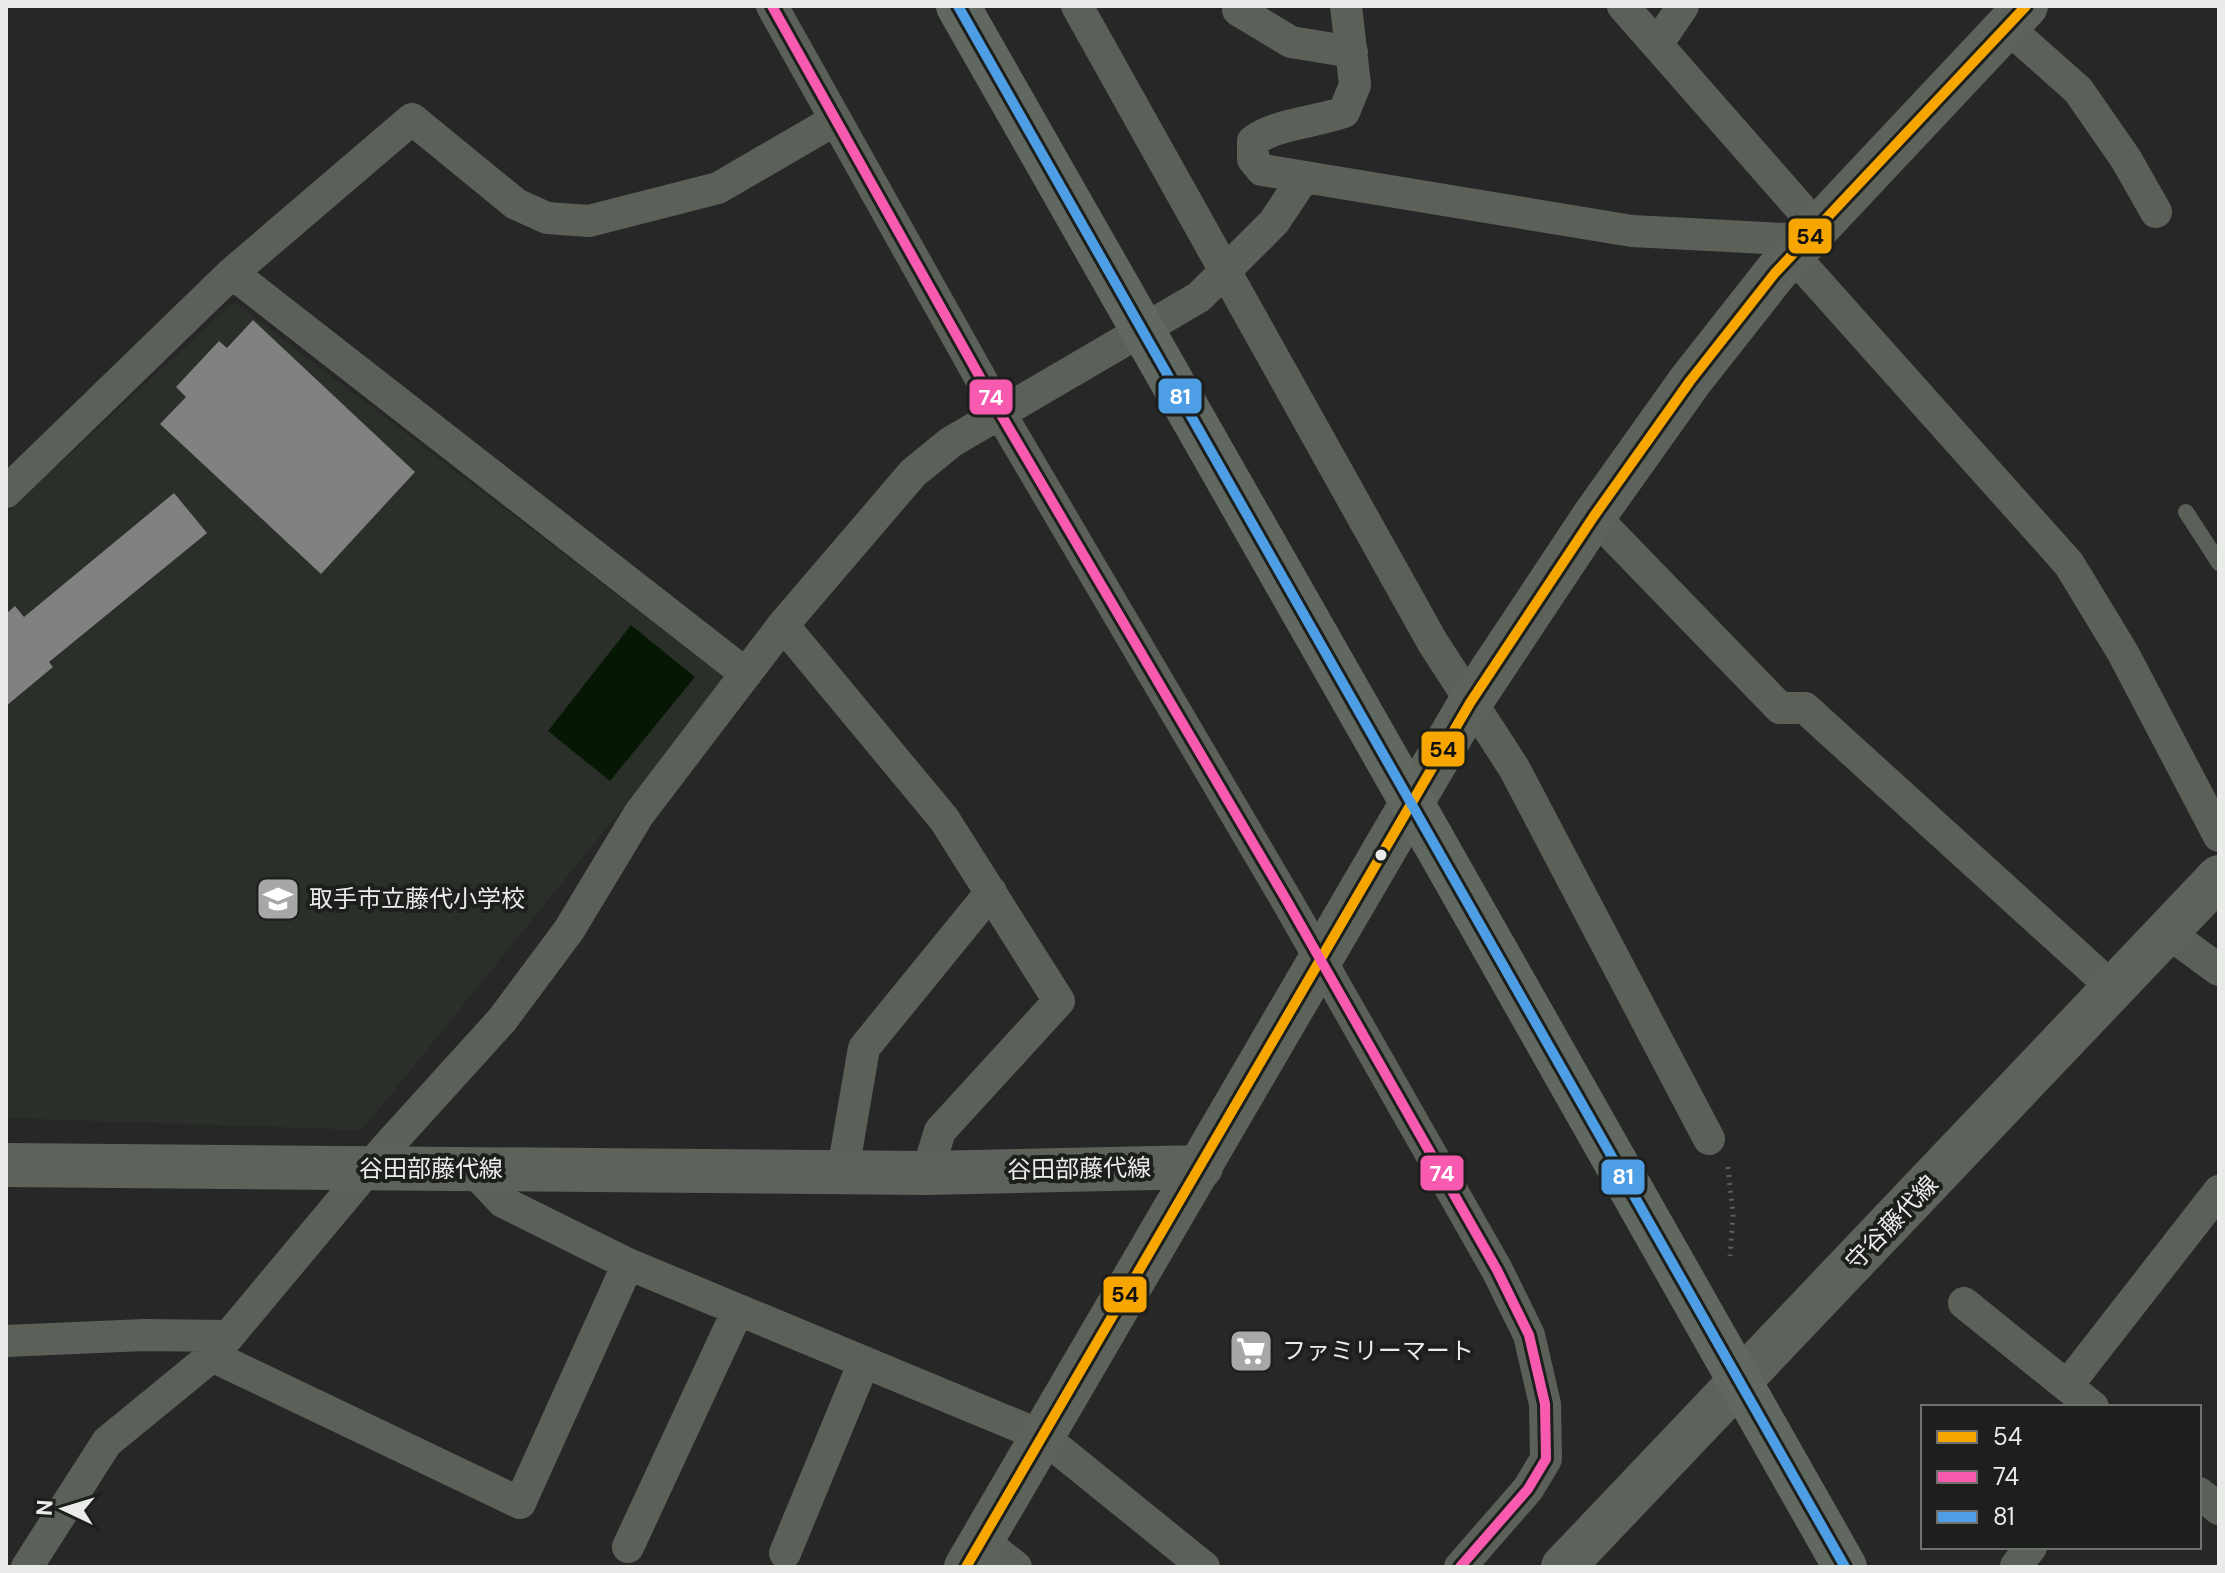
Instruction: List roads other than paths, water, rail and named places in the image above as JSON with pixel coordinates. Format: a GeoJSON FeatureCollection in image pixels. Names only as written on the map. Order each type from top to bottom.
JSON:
{"type":"FeatureCollection","features":[{"type":"Feature","properties":{"kind":"highway"},"geometry":{"type":"LineString","coordinates":[[958,6],[1845,1567]]}},
{"type":"Feature","properties":{"kind":"main road"},"geometry":{"type":"LineString","coordinates":[[974,1554],[1470,703],[1594,516],[1699,369],[1805,241],[2016,16]]}},
{"type":"Feature","properties":{"kind":"main road","name":"守谷藤代線"},"geometry":{"type":"LineString","coordinates":[[1563,1567],[2219,877]]}},
{"type":"Feature","properties":{"kind":"main road","name":"谷田部藤代線"},"geometry":{"type":"LineString","coordinates":[[6,1165],[927,1173],[1201,1167]]}},
{"type":"Feature","properties":{"kind":"street"},"geometry":{"type":"LineString","coordinates":[[772,6],[1000,413],[1321,960],[1497,1270],[1529,1335],[1545,1404],[1546,1459],[1528,1489],[1460,1567]]}},
{"type":"Feature","properties":{"kind":"street"},"geometry":{"type":"LineString","coordinates":[[1077,6],[1470,703],[1514,768],[1718,1147]]}},
{"type":"Feature","properties":{"kind":"street"},"geometry":{"type":"LineString","coordinates":[[1346,6],[1355,85],[1344,112],[1315,123],[1266,131],[1253,141],[1253,159],[1262,170],[1632,231],[1805,241]]}},
{"type":"Feature","properties":{"kind":"street"},"geometry":{"type":"LineString","coordinates":[[1623,6],[1658,43],[1805,241],[2069,564],[2123,653],[2219,836]]}},
{"type":"Feature","properties":{"kind":"street"},"geometry":{"type":"LineString","coordinates":[[1658,43],[1683,6]]}},
{"type":"Feature","properties":{"kind":"street"},"geometry":{"type":"LineString","coordinates":[[1238,10],[1291,42],[1352,52]]}},
{"type":"Feature","properties":{"kind":"street"},"geometry":{"type":"LineString","coordinates":[[2016,16],[2078,90],[2126,159],[2156,212]]}},
{"type":"Feature","properties":{"kind":"street"},"geometry":{"type":"LineString","coordinates":[[6,492],[232,273],[412,119],[516,204],[547,218],[589,221],[718,188],[835,120]]}},
{"type":"Feature","properties":{"kind":"street"},"geometry":{"type":"LineString","coordinates":[[27,1567],[107,1442],[221,1346],[369,1169],[502,1020],[569,930],[639,814],[783,625],[913,473],[951,442],[1199,297],[1274,222],[1304,177]]}},
{"type":"Feature","properties":{"kind":"street"},"geometry":{"type":"LineString","coordinates":[[232,273],[746,674]]}},
{"type":"Feature","properties":{"kind":"street"},"geometry":{"type":"LineString","coordinates":[[1594,516],[1780,708],[1805,708],[2114,989]]}},
{"type":"Feature","properties":{"kind":"street"},"geometry":{"type":"LineString","coordinates":[[783,625],[944,819],[1059,1001],[940,1131],[927,1173]]}},
{"type":"Feature","properties":{"kind":"street"},"geometry":{"type":"LineString","coordinates":[[843,1170],[864,1048],[991,892]]}},
{"type":"Feature","properties":{"kind":"street"},"geometry":{"type":"LineString","coordinates":[[2167,932],[2219,970]]}},
{"type":"Feature","properties":{"kind":"street"},"geometry":{"type":"LineString","coordinates":[[472,1169],[503,1202],[628,1264],[1042,1436],[1204,1567]]}},
{"type":"Feature","properties":{"kind":"street"},"geometry":{"type":"LineString","coordinates":[[2067,1386],[2219,1191]]}},
{"type":"Feature","properties":{"kind":"street"},"geometry":{"type":"LineString","coordinates":[[6,1341],[144,1335],[221,1346],[520,1503],[628,1264]]}},
{"type":"Feature","properties":{"kind":"street"},"geometry":{"type":"LineString","coordinates":[[1964,1303],[2091,1405]]}},
{"type":"Feature","properties":{"kind":"street"},"geometry":{"type":"LineString","coordinates":[[628,1547],[738,1310]]}},
{"type":"Feature","properties":{"kind":"street"},"geometry":{"type":"LineString","coordinates":[[785,1553],[864,1362]]}},
{"type":"Feature","properties":{"kind":"street"},"geometry":{"type":"LineString","coordinates":[[2201,1494],[2219,1508]]}},
{"type":"Feature","properties":{"kind":"street"},"geometry":{"type":"LineString","coordinates":[[974,1554],[1016,1567]]}},
{"type":"Feature","properties":{"kind":"lane"},"geometry":{"type":"LineString","coordinates":[[2186,512],[2219,563]]}},
{"type":"Feature","properties":{"kind":"place","name":"取手市立藤代小学校"},"geometry":{"type":"Point","coordinates":[278,899]}},
{"type":"Feature","properties":{"kind":"place","name":"ファミリーマート"},"geometry":{"type":"Point","coordinates":[1251,1351]}}]}
